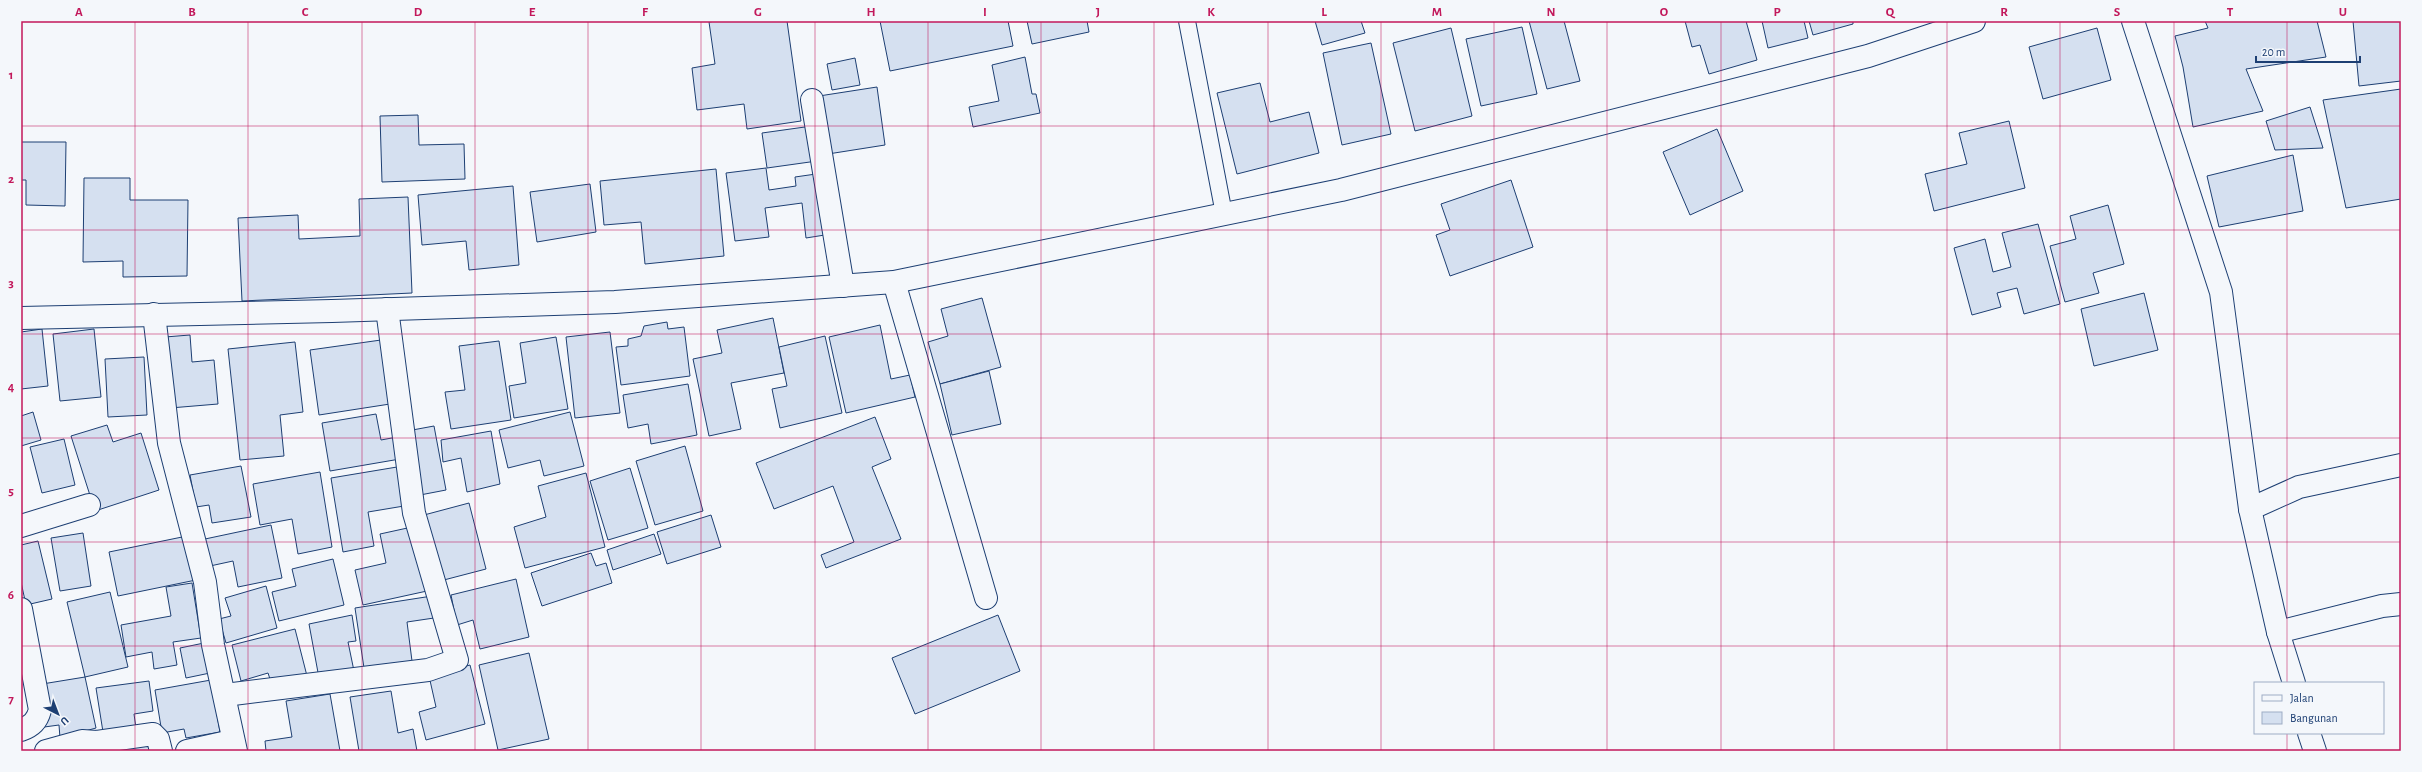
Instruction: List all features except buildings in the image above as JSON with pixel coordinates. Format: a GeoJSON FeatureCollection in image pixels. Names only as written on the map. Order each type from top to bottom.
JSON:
{"type":"FeatureCollection","features":[{"type":"Feature","properties":{"kind":"street"},"geometry":{"type":"LineString","coordinates":[[21,318],[615,302],[894,282],[1349,188],[1868,56],[1974,21]]}},
{"type":"Feature","properties":{"kind":"street"},"geometry":{"type":"LineString","coordinates":[[2133,21],[2221,292],[2250,509],[2278,632],[2294,682]]}},
{"type":"Feature","properties":{"kind":"street"},"geometry":{"type":"LineString","coordinates":[[812,100],[843,286]]}},
{"type":"Feature","properties":{"kind":"street"},"geometry":{"type":"LineString","coordinates":[[894,282],[986,598]]}},
{"type":"Feature","properties":{"kind":"street"},"geometry":{"type":"LineString","coordinates":[[225,695],[428,670],[458,660],[414,513],[388,309]]}},
{"type":"Feature","properties":{"kind":"street"},"geometry":{"type":"LineString","coordinates":[[154,314],[169,443],[205,582],[213,645],[225,695],[234,746],[187,751]]}},
{"type":"Feature","properties":{"kind":"street"},"geometry":{"type":"LineString","coordinates":[[2250,509],[2299,487],[2401,465]]}},
{"type":"Feature","properties":{"kind":"street"},"geometry":{"type":"LineString","coordinates":[[21,526],[89,506]]}},
{"type":"Feature","properties":{"kind":"street"},"geometry":{"type":"LineString","coordinates":[[2278,632],[2382,606],[2401,604]]}},
{"type":"Feature","properties":{"kind":"street"},"geometry":{"type":"LineString","coordinates":[[21,609],[40,710],[38,717],[30,727],[21,730]]}},
{"type":"Feature","properties":{"kind":"street"},"geometry":{"type":"LineString","coordinates":[[46,751],[82,741],[97,742],[153,734],[158,739],[161,751]]}},
{"type":"Feature","properties":{"kind":"street"},"geometry":{"type":"LineString","coordinates":[[2309,734],[2315,751]]}},
{"type":"Feature","properties":{"kind":"lane"},"geometry":{"type":"LineString","coordinates":[[1187,21],[1224,214]]}}]}
